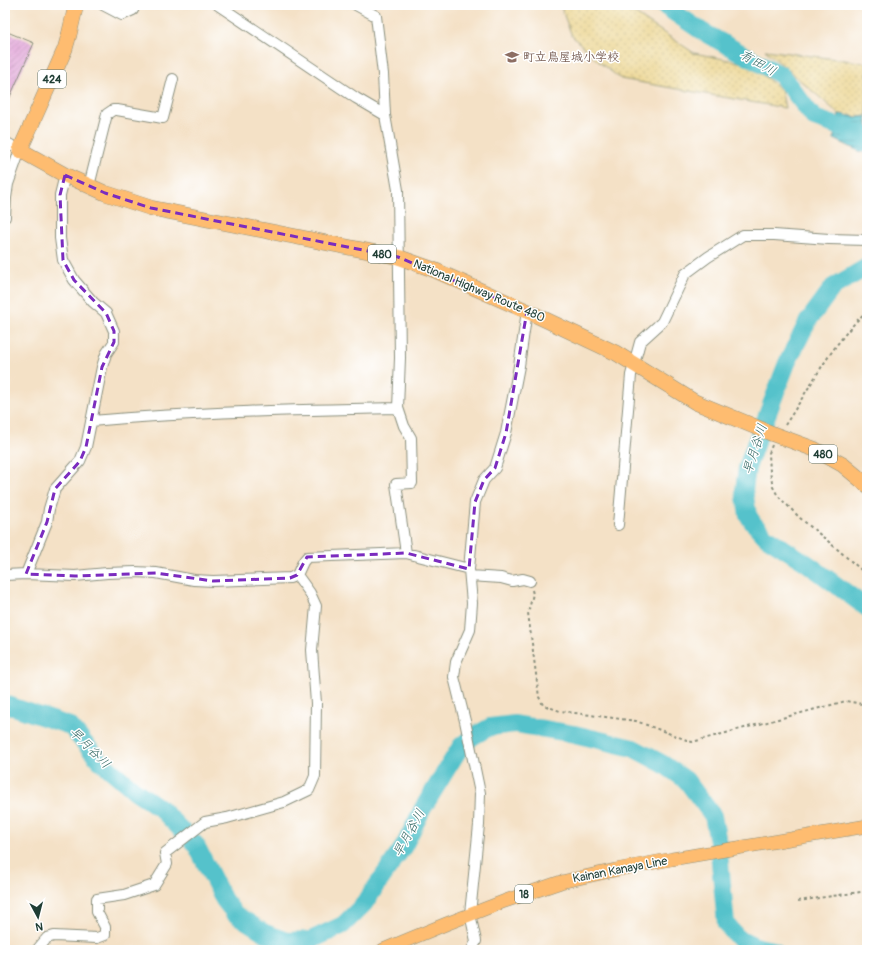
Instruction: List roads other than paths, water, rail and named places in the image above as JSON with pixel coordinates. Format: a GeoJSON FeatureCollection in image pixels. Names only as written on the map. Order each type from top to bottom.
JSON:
{"type":"FeatureCollection","features":[{"type":"Feature","properties":{"kind":"highway","name":"424"},"geometry":{"type":"LineString","coordinates":[[20,150],[65,49],[76,5]]}},
{"type":"Feature","properties":{"kind":"highway","name":"National Highway Route 480"},"geometry":{"type":"LineString","coordinates":[[20,150],[65,175],[89,186],[105,193],[151,208],[398,257],[432,269],[527,311],[616,353],[695,402],[814,449],[843,465],[867,485]]}},
{"type":"Feature","properties":{"kind":"main road","name":"Kainan Kanaya Line"},"geometry":{"type":"LineString","coordinates":[[383,950],[470,914],[526,893],[561,882],[672,859],[867,826]]}},
{"type":"Feature","properties":{"kind":"street"},"geometry":{"type":"LineString","coordinates":[[104,5],[122,15],[133,10],[135,5]]}},
{"type":"Feature","properties":{"kind":"street"},"geometry":{"type":"LineString","coordinates":[[218,5],[356,98],[385,115]]}},
{"type":"Feature","properties":{"kind":"street"},"geometry":{"type":"LineString","coordinates":[[356,5],[376,16],[383,74],[385,115],[398,190],[400,358],[398,408],[404,426],[411,438],[412,483],[396,484],[406,553]]}},
{"type":"Feature","properties":{"kind":"street"},"geometry":{"type":"LineString","coordinates":[[89,186],[107,114],[117,110],[163,118],[173,79]]}},
{"type":"Feature","properties":{"kind":"street"},"geometry":{"type":"LineString","coordinates":[[5,142],[20,150],[8,184],[5,217]]}},
{"type":"Feature","properties":{"kind":"street"},"geometry":{"type":"LineString","coordinates":[[26,574],[47,522],[55,489],[80,461],[86,447],[102,367],[106,354],[114,342],[114,331],[106,313],[92,302],[74,280],[63,260],[60,238],[60,195],[65,175]]}},
{"type":"Feature","properties":{"kind":"street"},"geometry":{"type":"LineString","coordinates":[[618,525],[631,375],[640,342],[662,322],[686,274],[708,256],[743,235],[774,235],[867,240]]}},
{"type":"Feature","properties":{"kind":"street"},"geometry":{"type":"LineString","coordinates":[[472,950],[476,941],[470,914],[480,793],[454,677],[456,662],[470,630],[472,603],[470,572],[475,502],[484,480],[495,468],[506,433],[527,311]]}},
{"type":"Feature","properties":{"kind":"street"},"geometry":{"type":"LineString","coordinates":[[91,421],[187,414],[257,411],[398,408]]}},
{"type":"Feature","properties":{"kind":"street"},"geometry":{"type":"LineString","coordinates":[[5,575],[26,574],[75,576],[135,572],[156,573],[194,580],[213,581],[290,578],[297,575],[307,557],[406,553],[470,572],[512,581],[523,579],[530,581]]}},
{"type":"Feature","properties":{"kind":"street"},"geometry":{"type":"LineString","coordinates":[[37,950],[47,938],[54,936],[97,938],[105,934],[105,927],[97,912],[97,899],[124,895],[154,885],[167,864],[165,853],[205,822],[227,818],[284,802],[309,790],[316,776],[316,703],[312,650],[316,606],[310,593],[297,575]]}},
{"type":"Feature","properties":{"kind":"water"},"geometry":{"type":"Polygon","coordinates":[[[839,114],[857,117],[867,116],[867,152],[859,151],[834,139],[839,114]]]}},
{"type":"Feature","properties":{"kind":"waterway","name":"有田川"},"geometry":{"type":"LineString","coordinates":[[663,5],[703,32],[781,75],[814,118],[867,136]]}},
{"type":"Feature","properties":{"kind":"waterway","name":"早月谷川"},"geometry":{"type":"LineString","coordinates":[[867,267],[833,287],[808,321],[787,363],[756,442],[747,468],[744,490],[748,515],[766,537],[808,564],[867,608]]}},
{"type":"Feature","properties":{"kind":"waterway","name":"早月谷川"},"geometry":{"type":"LineString","coordinates":[[5,704],[70,726],[99,760],[134,790],[160,808],[196,845],[224,900],[235,914],[265,933],[286,941],[311,940],[343,925],[364,904],[404,846],[423,808],[461,746],[472,737],[490,727],[515,724],[574,734],[633,748],[663,764],[686,780],[713,816],[718,842],[726,924],[738,938],[757,947],[774,950]]}},
{"type":"Feature","properties":{"kind":"place","name":"町立鳥屋城小学校"},"geometry":{"type":"Point","coordinates":[512,57]}}]}
